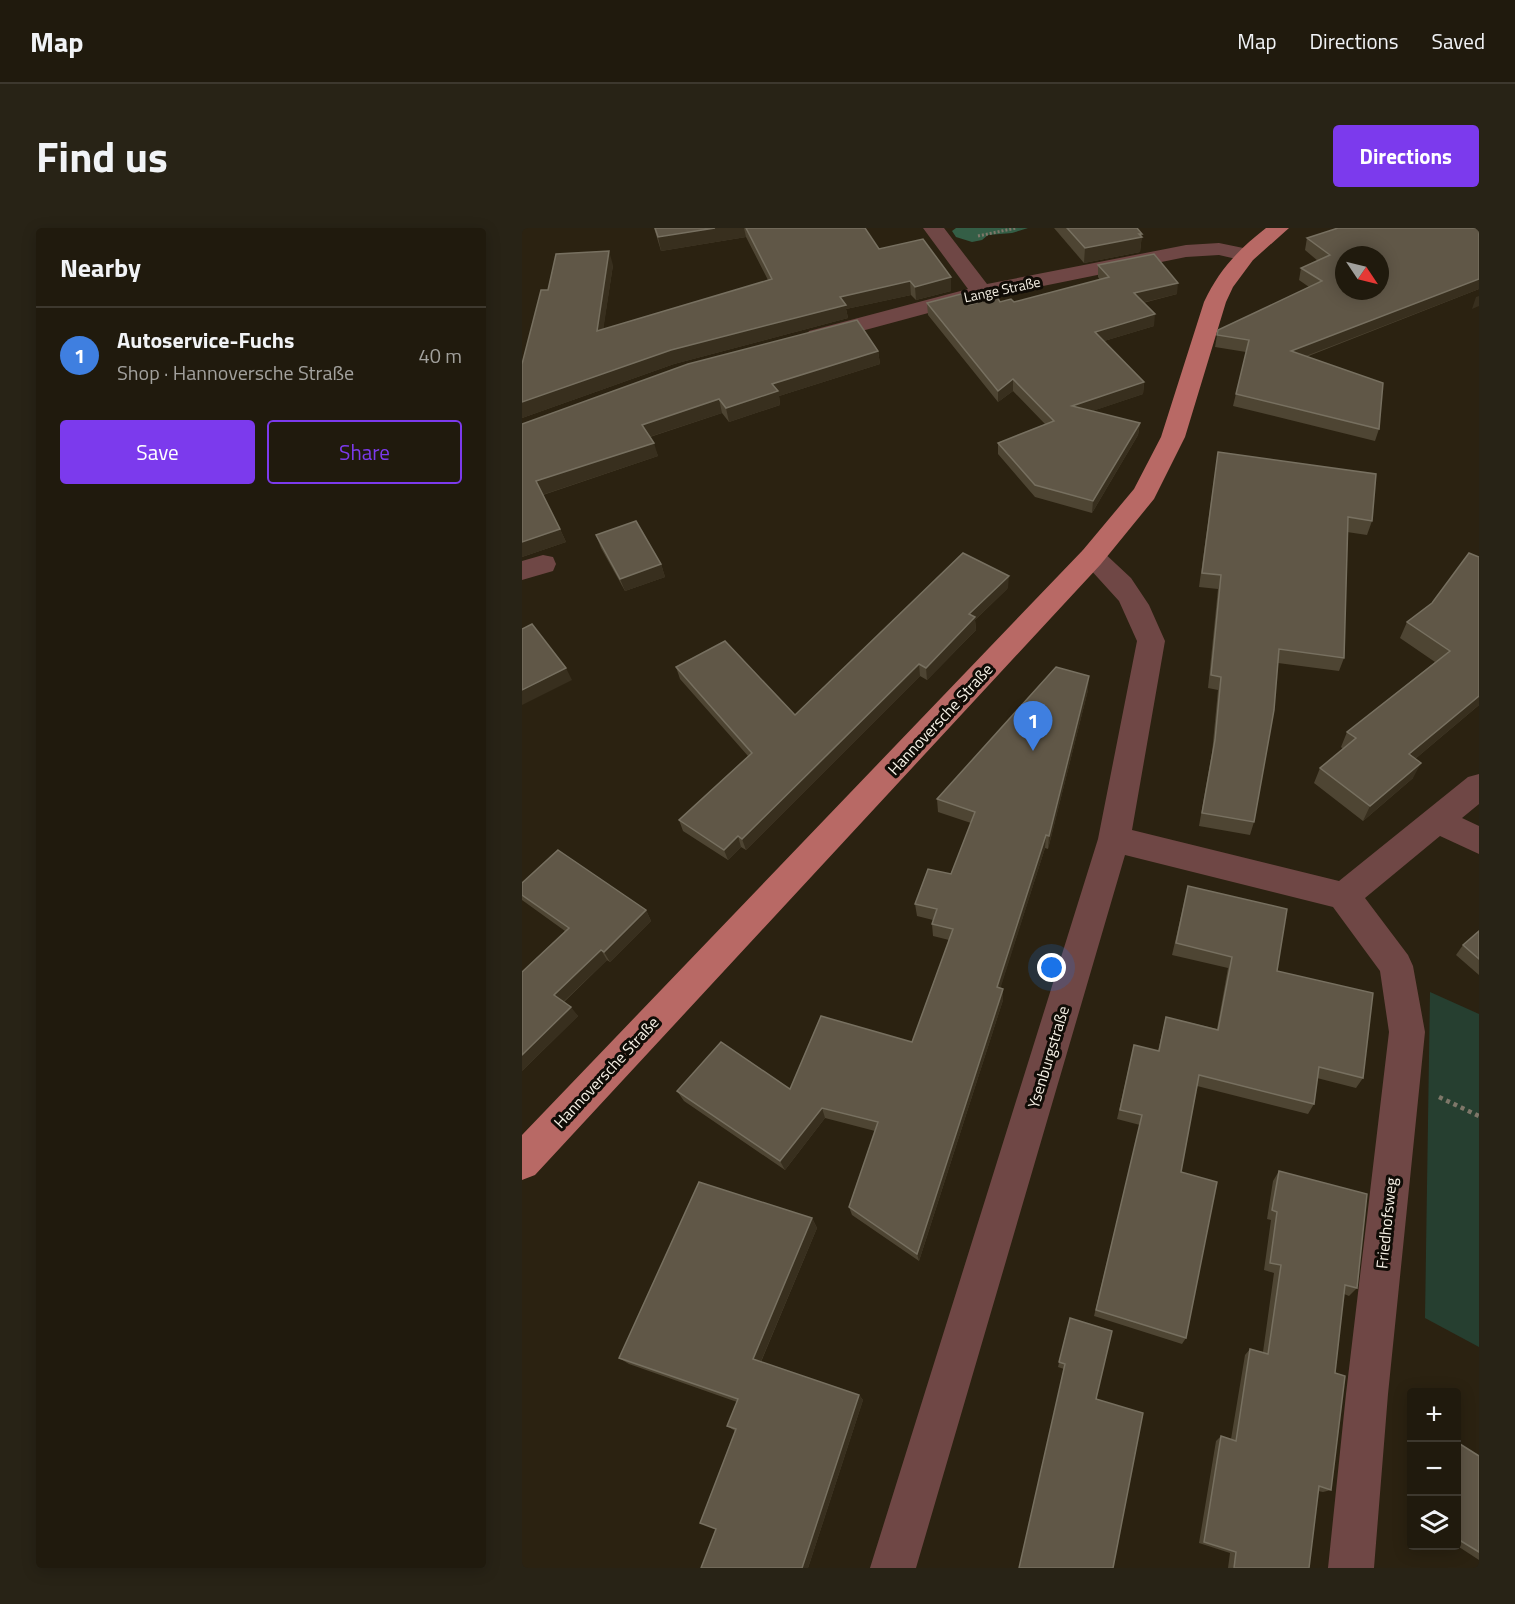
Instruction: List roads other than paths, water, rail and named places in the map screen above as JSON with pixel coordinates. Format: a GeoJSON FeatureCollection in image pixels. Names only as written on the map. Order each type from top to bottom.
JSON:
{"type":"FeatureCollection","features":[{"type":"Feature","properties":{"kind":"main road","name":"Hannoversche Straße"},"geometry":{"type":"LineString","coordinates":[[522,1162],[1092,557],[1145,494],[1173,437],[1215,302],[1245,255],[1279,228]]}},
{"type":"Feature","properties":{"kind":"street"},"geometry":{"type":"LineString","coordinates":[[933,228],[982,292]]}},
{"type":"Feature","properties":{"kind":"street"},"geometry":{"type":"LineString","coordinates":[[1198,228],[1219,249]]}},
{"type":"Feature","properties":{"kind":"street","name":"Lange Straße"},"geometry":{"type":"LineString","coordinates":[[798,341],[982,292],[1185,251],[1219,249],[1245,255]]}},
{"type":"Feature","properties":{"kind":"street","name":"Ysenburgstraße"},"geometry":{"type":"LineString","coordinates":[[893,1568],[1114,839],[1151,641],[1144,618],[1131,596],[1107,569],[1092,557]]}},
{"type":"Feature","properties":{"kind":"street"},"geometry":{"type":"LineString","coordinates":[[1114,839],[1344,896],[1479,786]]}},
{"type":"Feature","properties":{"kind":"street"},"geometry":{"type":"LineString","coordinates":[[1438,820],[1479,841]]}},
{"type":"Feature","properties":{"kind":"street","name":"Friedhofsweg"},"geometry":{"type":"LineString","coordinates":[[1344,896],[1396,966],[1407,1032],[1366,1394],[1351,1568]]}},
{"type":"Feature","properties":{"kind":"place","name":"Autoservice-Fuchs"},"geometry":{"type":"Point","coordinates":[1033,751]}}]}
